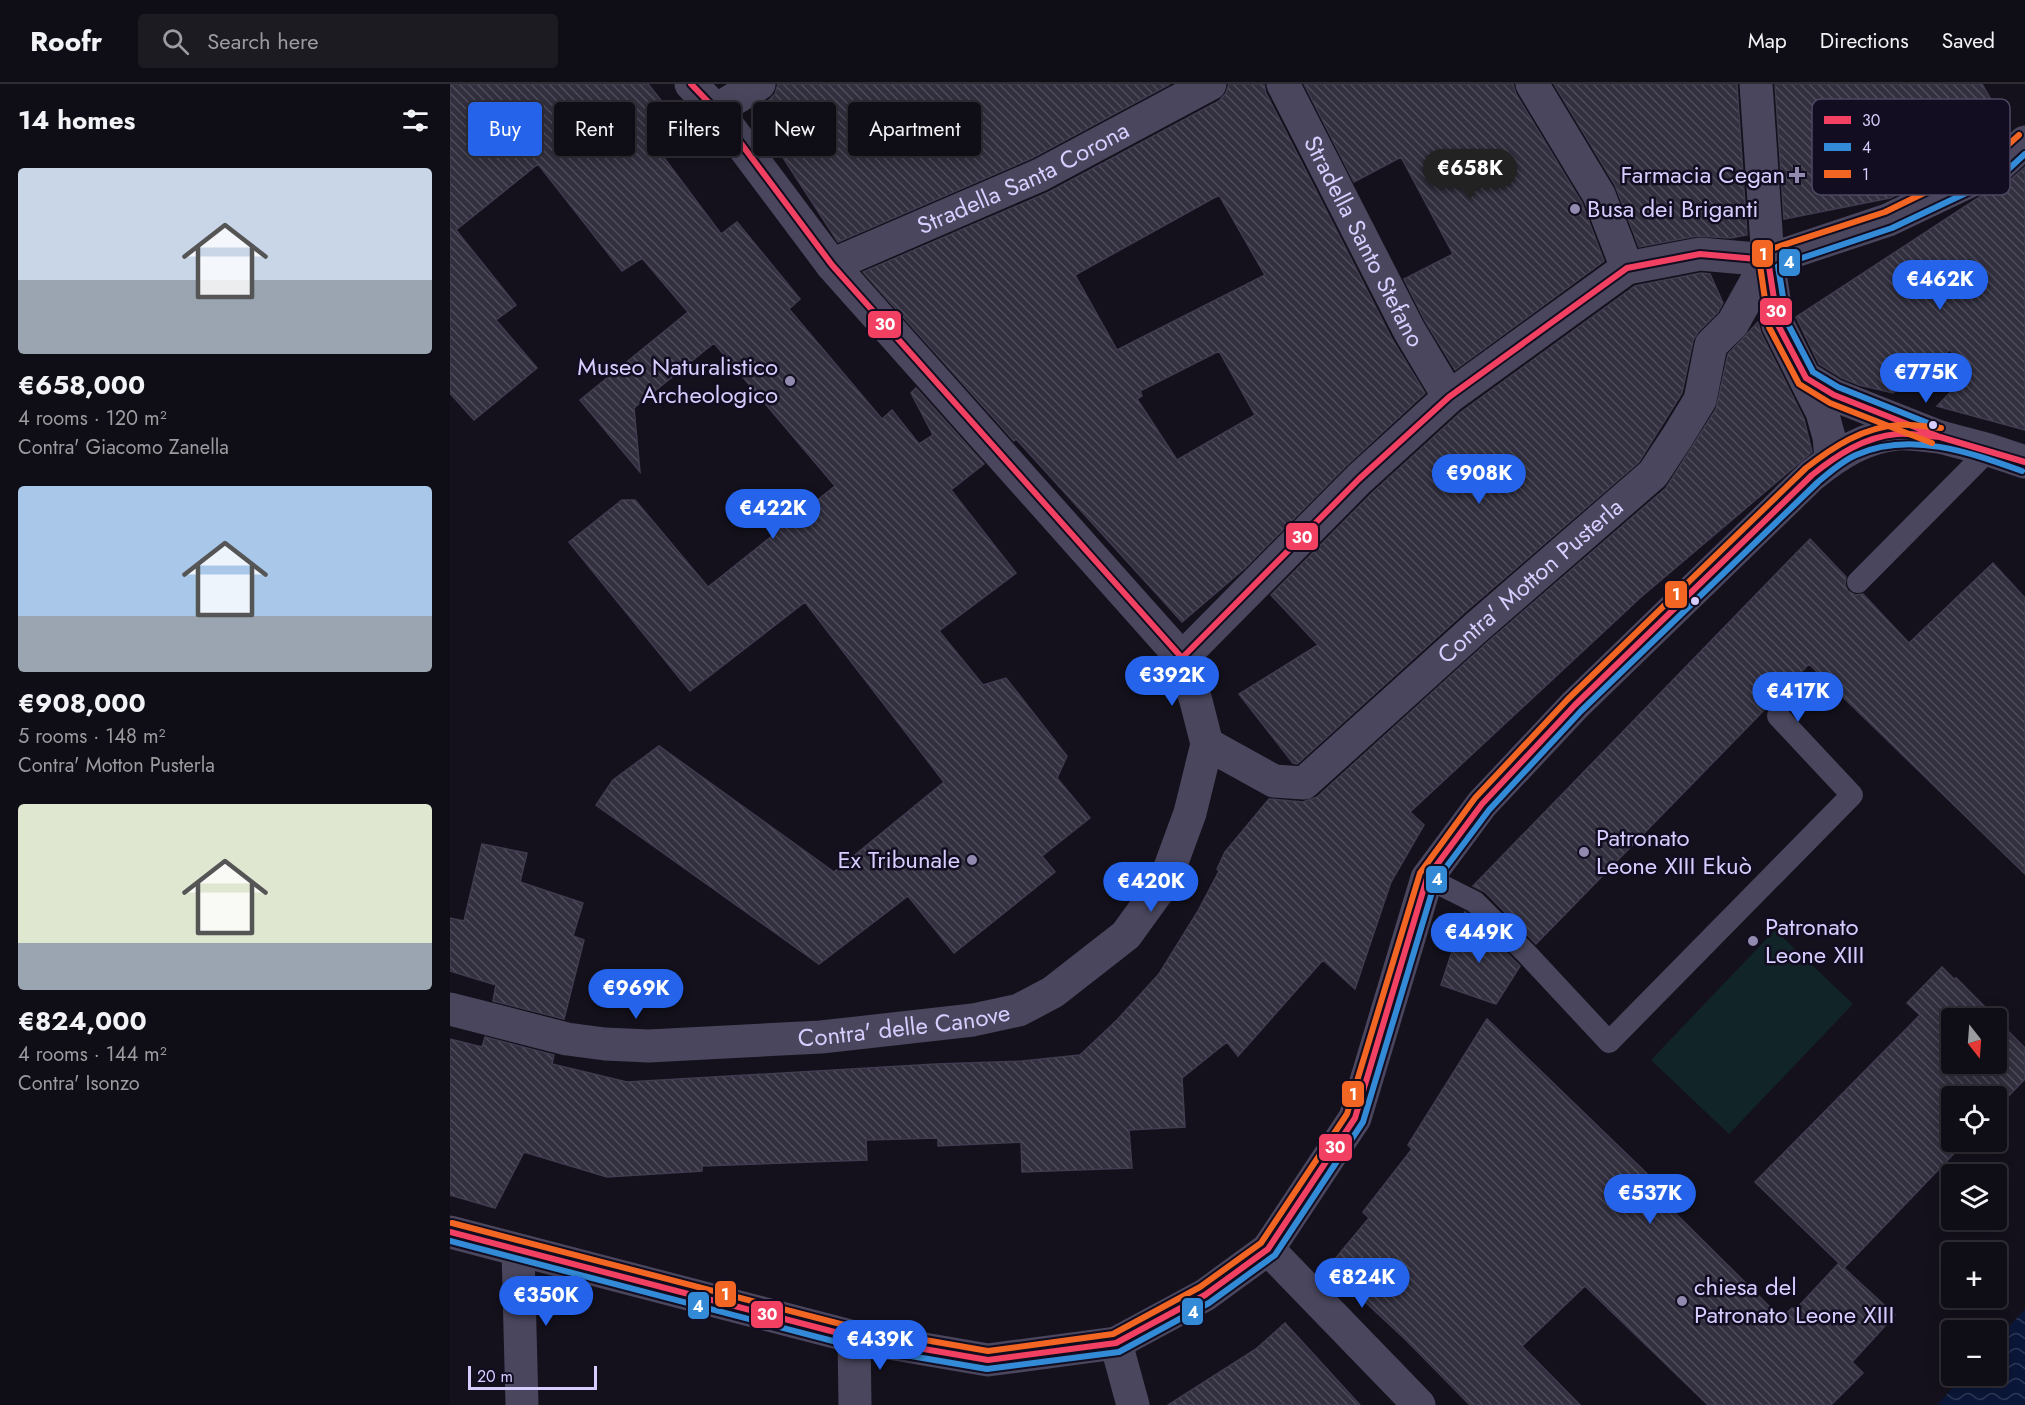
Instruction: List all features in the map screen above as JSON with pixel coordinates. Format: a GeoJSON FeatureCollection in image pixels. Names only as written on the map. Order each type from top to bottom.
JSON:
{"type":"FeatureCollection","features":[{"type":"Feature","properties":{"kind":"street"},"geometry":{"type":"LineString","coordinates":[[691,84],[708,102]]}},
{"type":"Feature","properties":{"kind":"street"},"geometry":{"type":"LineString","coordinates":[[729,102],[759,84]]}},
{"type":"Feature","properties":{"kind":"street","name":"Stradella Santa Corona"},"geometry":{"type":"LineString","coordinates":[[832,265],[1040,175],[1210,84]]}},
{"type":"Feature","properties":{"kind":"street","name":"Stradella Santo Stefano"},"geometry":{"type":"LineString","coordinates":[[1283,84],[1409,330],[1449,397]]}},
{"type":"Feature","properties":{"kind":"street"},"geometry":{"type":"LineString","coordinates":[[1532,84],[1599,195],[1627,268]]}},
{"type":"Feature","properties":{"kind":"street"},"geometry":{"type":"LineString","coordinates":[[1756,84],[1768,260],[1778,325],[1822,412],[1829,437],[1831,459]]}},
{"type":"Feature","properties":{"kind":"street"},"geometry":{"type":"LineString","coordinates":[[2010,156],[2025,142]]}},
{"type":"Feature","properties":{"kind":"street"},"geometry":{"type":"LineString","coordinates":[[741,143],[832,265],[1182,658],[1197,701],[1207,744]]}},
{"type":"Feature","properties":{"kind":"street"},"geometry":{"type":"LineString","coordinates":[[1182,658],[1359,479],[1449,397],[1627,268],[1700,254],[1768,260],[1888,220],[1940,195]]}},
{"type":"Feature","properties":{"kind":"street","name":"Contra' Motton Pusterla"},"geometry":{"type":"LineString","coordinates":[[1207,744],[1274,781],[1304,783],[1478,626],[1653,474],[1700,400],[1711,345],[1733,323],[1768,260]]}},
{"type":"Feature","properties":{"kind":"street"},"geometry":{"type":"LineString","coordinates":[[1806,378],[1834,395],[1940,437],[2025,462]]}},
{"type":"Feature","properties":{"kind":"street"},"geometry":{"type":"LineString","coordinates":[[450,1232],[854,1337],[988,1360],[1116,1343],[1205,1295],[1269,1249],[1355,1118],[1427,879],[1482,804],[1575,705],[1831,459],[1875,438],[1898,434],[1940,437]]}},
{"type":"Feature","properties":{"kind":"street","name":"Contra' delle Canove"},"geometry":{"type":"LineString","coordinates":[[450,1009],[567,1039],[650,1046],[821,1037],[973,1020],[1019,1010],[1053,992],[1126,935],[1165,880],[1190,813],[1207,744]]}},
{"type":"Feature","properties":{"kind":"street"},"geometry":{"type":"LineString","coordinates":[[1269,1249],[1419,1405]]}},
{"type":"Feature","properties":{"kind":"street"},"geometry":{"type":"LineString","coordinates":[[518,1251],[522,1405]]}},
{"type":"Feature","properties":{"kind":"street"},"geometry":{"type":"LineString","coordinates":[[854,1337],[855,1405]]}},
{"type":"Feature","properties":{"kind":"street"},"geometry":{"type":"LineString","coordinates":[[1116,1343],[1133,1405]]}},
{"type":"Feature","properties":{"kind":"lane"},"geometry":{"type":"LineString","coordinates":[[1858,582],[1989,450]]}},
{"type":"Feature","properties":{"kind":"lane"},"geometry":{"type":"LineString","coordinates":[[1427,879],[1475,902],[1609,1042],[1852,795],[1778,716]]}},
{"type":"Feature","properties":{"kind":"green space"},"geometry":{"type":"Polygon","coordinates":[[[1775,930],[1853,1004],[1729,1134],[1651,1060],[1775,930]]]}},
{"type":"Feature","properties":{"kind":"water"},"geometry":{"type":"Polygon","coordinates":[[[2025,1309],[2025,1405],[1937,1405],[1955,1386],[2007,1386],[2007,1329],[2025,1309]]]}},
{"type":"Feature","properties":{"kind":"building"},"geometry":{"type":"Polygon","coordinates":[[[450,84],[648,84],[662,102],[647,102],[647,156],[663,156],[721,234],[737,222],[800,299],[789,309],[882,419],[892,410],[919,444],[933,435],[911,393],[916,388],[984,464],[951,490],[1016,573],[939,631],[983,685],[1006,678],[1067,756],[1057,778],[1090,818],[1042,856],[1055,872],[954,953],[908,896],[819,964],[596,805],[613,780],[659,746],[834,872],[944,782],[805,602],[690,691],[569,542],[622,500],[635,500],[708,587],[835,486],[714,343],[634,408],[640,472],[580,400],[688,312],[642,258],[622,271],[538,164],[456,230],[516,305],[496,320],[537,368],[474,420],[450,393],[450,84]]]}},
{"type":"Feature","properties":{"kind":"building"},"geometry":{"type":"Polygon","coordinates":[[[778,84],[1170,84],[1032,158],[838,242],[782,156],[836,156],[836,102],[766,102],[775,94],[778,84]]]}},
{"type":"Feature","properties":{"kind":"building"},"geometry":{"type":"Polygon","coordinates":[[[1229,84],[1264,84],[1266,93],[1392,339],[1425,393],[1346,466],[1245,568],[1182,622],[1016,439],[1014,441],[863,272],[1049,192],[1219,101],[1226,93],[1229,84]],[[1219,195],[1075,275],[1117,350],[1265,275],[1219,195]],[[1219,351],[1140,391],[1142,396],[1137,399],[1177,460],[1255,415],[1219,351]]]}},
{"type":"Feature","properties":{"kind":"building"},"geometry":{"type":"Polygon","coordinates":[[[1304,84],[1513,84],[1516,94],[1582,203],[1604,261],[1455,370],[1425,321],[1404,279],[1453,254],[1401,157],[1354,182],[1304,84]]]}},
{"type":"Feature","properties":{"kind":"building"},"geometry":{"type":"Polygon","coordinates":[[[1554,84],[1737,84],[1747,235],[1731,238],[1697,236],[1639,247],[1615,185],[1554,84]]]}},
{"type":"Feature","properties":{"kind":"building"},"geometry":{"type":"Polygon","coordinates":[[[1775,84],[1982,84],[1991,99],[1812,99],[1812,195],[1896,195],[1784,219],[1775,84]]]}},
{"type":"Feature","properties":{"kind":"building"},"geometry":{"type":"Polygon","coordinates":[[[2025,167],[2025,430],[1937,406],[1970,372],[1950,350],[1893,393],[1859,385],[1819,364],[1796,317],[1978,198],[1984,195],[2010,195],[2010,180],[2025,167]]]}},
{"type":"Feature","properties":{"kind":"building"},"geometry":{"type":"Polygon","coordinates":[[[1701,273],[1710,274],[1723,303],[1693,341],[1682,393],[1639,462],[1465,612],[1297,764],[1293,763],[1239,694],[1318,645],[1271,595],[1372,493],[1461,412],[1635,286],[1701,273]]]}},
{"type":"Feature","properties":{"kind":"building"},"geometry":{"type":"Polygon","coordinates":[[[1758,322],[1761,333],[1804,419],[1812,452],[1641,597],[1410,812],[1424,825],[1391,882],[1355,989],[1323,960],[1238,1056],[1227,1042],[1182,1078],[1185,1127],[1129,1130],[1132,1168],[1022,1172],[1021,1142],[938,1146],[938,1138],[866,1140],[867,1160],[702,1166],[702,1171],[607,1177],[524,1152],[495,1208],[450,1195],[450,1039],[482,1047],[485,1037],[554,1055],[552,1064],[627,1082],[1022,1061],[1080,1055],[1117,1020],[1159,974],[1198,911],[1219,871],[1217,869],[1225,852],[1269,799],[1303,802],[1317,797],[1490,640],[1666,488],[1716,409],[1728,354],[1758,322]]]}},
{"type":"Feature","properties":{"kind":"building"},"geometry":{"type":"Polygon","coordinates":[[[1810,539],[1846,577],[1845,585],[1848,591],[1855,595],[1863,594],[1909,643],[1993,563],[2025,598],[2025,874],[1809,664],[1536,944],[1485,892],[1473,886],[1810,539]]]}},
{"type":"Feature","properties":{"kind":"building"},"geometry":{"type":"Polygon","coordinates":[[[482,844],[527,853],[520,882],[583,903],[573,936],[584,940],[564,1019],[493,1001],[496,985],[450,971],[450,918],[464,921],[482,844]]]}},
{"type":"Feature","properties":{"kind":"building"},"geometry":{"type":"Polygon","coordinates":[[[1465,912],[1520,966],[1496,1004],[1441,985],[1465,912]]]}},
{"type":"Feature","properties":{"kind":"building"},"geometry":{"type":"Polygon","coordinates":[[[1942,967],[1986,1008],[1941,1008],[1941,1074],[2007,1074],[2007,1030],[2025,1048],[2025,1079],[2007,1098],[2007,1086],[1941,1086],[1941,1152],[1955,1152],[1944,1164],[1941,1164],[1941,1167],[1844,1268],[1895,1315],[1852,1362],[1863,1373],[1831,1405],[1708,1405],[1585,1286],[1522,1346],[1580,1405],[1470,1405],[1330,1265],[1369,1218],[1363,1212],[1412,1149],[1408,1145],[1487,1019],[1668,1194],[1662,1200],[1781,1318],[1792,1308],[1796,1309],[1839,1263],[1755,1182],[1920,1015],[1907,1003],[1942,967]]]}},
{"type":"Feature","properties":{"kind":"building"},"geometry":{"type":"Polygon","coordinates":[[[1285,1323],[1360,1405],[1168,1405],[1256,1349],[1285,1323]]]}},
{"type":"Feature","properties":{"kind":"transit line","name":"30"},"geometry":{"type":"LineString","coordinates":[[691,84],[716,110],[832,265],[1182,658],[1359,479],[1449,397],[1627,268],[1700,254],[1768,260],[1778,325],[1806,378],[1834,395],[1940,437],[2025,462]]}},
{"type":"Feature","properties":{"kind":"transit line","name":"1"},"geometry":{"type":"LineString","coordinates":[[2010,143],[2019,135]]}},
{"type":"Feature","properties":{"kind":"transit line","name":"4"},"geometry":{"type":"LineString","coordinates":[[2010,168],[2025,154]]}},
{"type":"Feature","properties":{"kind":"transit line","name":"1"},"geometry":{"type":"LineString","coordinates":[[1920,195],[1885,212],[1765,251],[1759,258],[1769,327],[1799,384],[1830,403],[1932,443]]}},
{"type":"Feature","properties":{"kind":"transit line","name":"4"},"geometry":{"type":"LineString","coordinates":[[1938,427],[1838,387],[1813,372],[1787,322],[1778,266],[1892,228],[1962,195]]}},
{"type":"Feature","properties":{"kind":"transit line","name":"1"},"geometry":{"type":"LineString","coordinates":[[452,1223],[856,1328],[988,1351],[1113,1334],[1200,1287],[1261,1243],[1347,1114],[1420,873],[1475,798],[1568,699],[1806,468],[1849,439],[1873,430],[1904,425],[1941,428]]}},
{"type":"Feature","properties":{"kind":"transit line","name":"30"},"geometry":{"type":"LineString","coordinates":[[450,1232],[854,1337],[988,1360],[1116,1343],[1205,1295],[1268,1249],[1355,1118],[1427,878],[1482,804],[1575,705],[1812,475],[1841,454],[1873,439],[1902,434],[1940,437]]}},
{"type":"Feature","properties":{"kind":"transit line","name":"4"},"geometry":{"type":"LineString","coordinates":[[450,1241],[852,1346],[987,1369],[1119,1352],[1209,1303],[1275,1255],[1363,1122],[1435,882],[1489,810],[1581,711],[1818,482],[1851,457],[1876,448],[1918,445],[1960,451],[2022,471]]}},
{"type":"Feature","properties":{"kind":"place","name":"Farmacia Cegan"},"geometry":{"type":"Point","coordinates":[1797,175]}},
{"type":"Feature","properties":{"kind":"place","name":"Busa dei Briganti"},"geometry":{"type":"Point","coordinates":[1575,209]}},
{"type":"Feature","properties":{"kind":"place","name":"Museo Naturalistico Archeologico"},"geometry":{"type":"Point","coordinates":[790,381]}},
{"type":"Feature","properties":{"kind":"place","name":"Patronato Leone XIII Ekuò"},"geometry":{"type":"Point","coordinates":[1584,852]}},
{"type":"Feature","properties":{"kind":"place","name":"Ex Tribunale"},"geometry":{"type":"Point","coordinates":[972,860]}},
{"type":"Feature","properties":{"kind":"place","name":"Patronato Leone XIII"},"geometry":{"type":"Point","coordinates":[1753,941]}},
{"type":"Feature","properties":{"kind":"place","name":"chiesa del Patronato Leone XIII"},"geometry":{"type":"Point","coordinates":[1682,1301]}}]}
